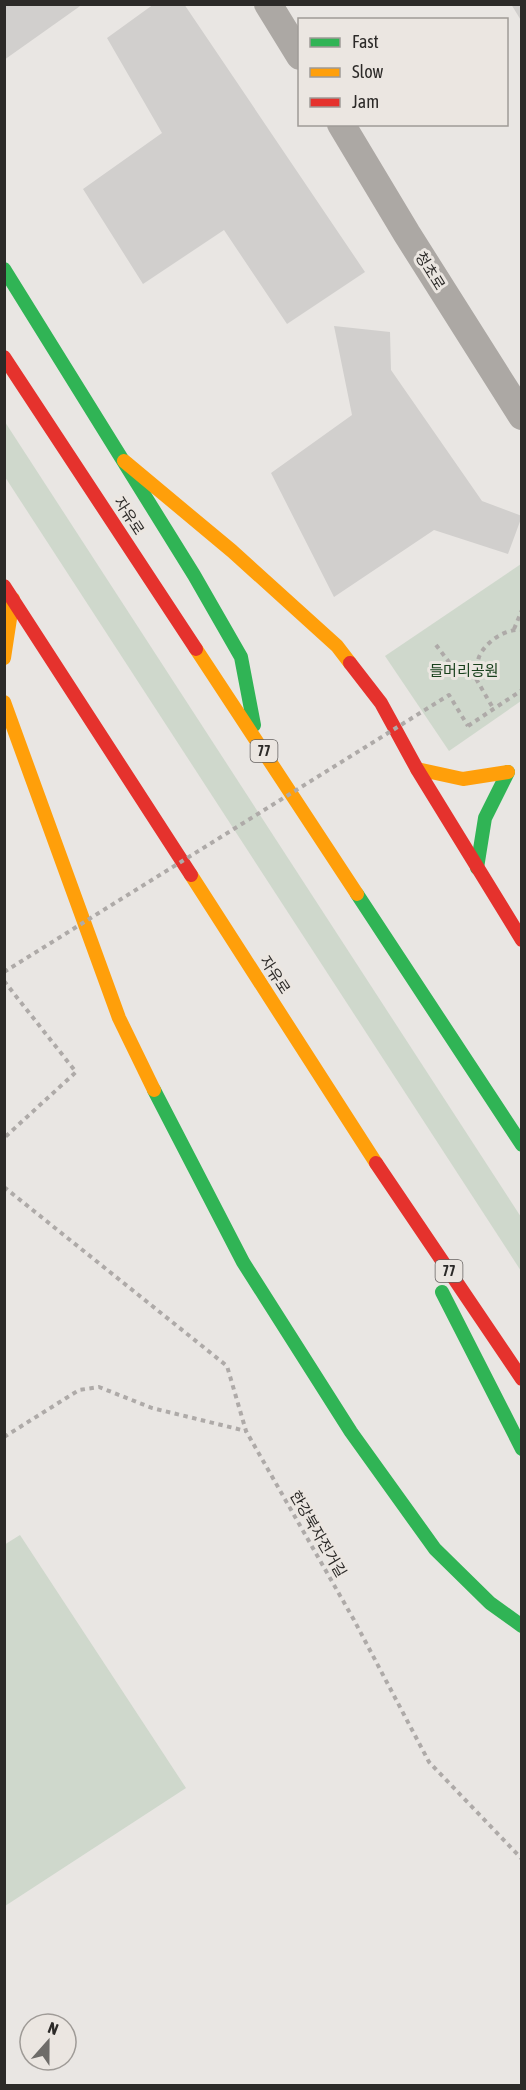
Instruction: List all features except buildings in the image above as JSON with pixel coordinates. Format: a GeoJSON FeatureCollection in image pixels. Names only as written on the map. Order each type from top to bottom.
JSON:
{"type":"FeatureCollection","features":[{"type":"Feature","properties":{"kind":"highway"},"geometry":{"type":"LineString","coordinates":[[4,269],[194,575],[241,657],[257,741]]}},
{"type":"Feature","properties":{"kind":"highway","name":"자유로"},"geometry":{"type":"LineString","coordinates":[[4,357],[522,1145]]}},
{"type":"Feature","properties":{"kind":"highway"},"geometry":{"type":"LineString","coordinates":[[124,461],[232,551],[337,646],[381,703],[417,769],[522,940]]}},
{"type":"Feature","properties":{"kind":"highway","name":"자유로"},"geometry":{"type":"LineString","coordinates":[[4,586],[376,1162],[522,1379]]}},
{"type":"Feature","properties":{"kind":"highway"},"geometry":{"type":"LineString","coordinates":[[4,658],[13,599]]}},
{"type":"Feature","properties":{"kind":"highway"},"geometry":{"type":"LineString","coordinates":[[4,702],[119,1018],[155,1093],[243,1262],[351,1432],[435,1548],[490,1603],[522,1626]]}},
{"type":"Feature","properties":{"kind":"highway"},"geometry":{"type":"LineString","coordinates":[[417,769],[464,779],[508,772],[485,818],[477,868]]}},
{"type":"Feature","properties":{"kind":"highway"},"geometry":{"type":"LineString","coordinates":[[376,1162],[522,1449]]}},
{"type":"Feature","properties":{"kind":"street"},"geometry":{"type":"LineString","coordinates":[[268,4],[298,53]]}},
{"type":"Feature","properties":{"kind":"street","name":"청초로"},"geometry":{"type":"LineString","coordinates":[[341,126],[522,416]]}},
{"type":"Feature","properties":{"kind":"path"},"geometry":{"type":"LineString","coordinates":[[514,629],[522,610]]}},
{"type":"Feature","properties":{"kind":"path"},"geometry":{"type":"LineString","coordinates":[[475,677],[479,656],[499,635],[514,629],[522,630]]}},
{"type":"Feature","properties":{"kind":"path"},"geometry":{"type":"LineString","coordinates":[[436,645],[452,666],[475,677],[493,708]]}},
{"type":"Feature","properties":{"kind":"path"},"geometry":{"type":"LineString","coordinates":[[4,972],[449,695],[468,726],[522,690]]}},
{"type":"Feature","properties":{"kind":"path"},"geometry":{"type":"LineString","coordinates":[[4,981],[76,1072],[4,1138]]}},
{"type":"Feature","properties":{"kind":"path","name":"한강북자전거길"},"geometry":{"type":"LineString","coordinates":[[4,1187],[227,1366],[246,1431],[354,1620],[429,1762],[522,1859]]}},
{"type":"Feature","properties":{"kind":"path"},"geometry":{"type":"LineString","coordinates":[[4,1437],[79,1390],[99,1387],[152,1408],[246,1431]]}},
{"type":"Feature","properties":{"kind":"green space"},"geometry":{"type":"Polygon","coordinates":[[[5,422],[521,1217],[521,1271],[5,477],[5,422]]]}},
{"type":"Feature","properties":{"kind":"green space","name":"들머리공원"},"geometry":{"type":"Polygon","coordinates":[[[521,564],[521,701],[449,751],[385,656],[521,564]]]}},
{"type":"Feature","properties":{"kind":"green space"},"geometry":{"type":"Polygon","coordinates":[[[20,1535],[186,1788],[5,1906],[4,1545],[20,1535]]]}},
{"type":"Feature","properties":{"kind":"traffic: fast"},"geometry":{"type":"LineString","coordinates":[[4,269],[194,575],[241,657],[254,725]]}},
{"type":"Feature","properties":{"kind":"traffic: fast"},"geometry":{"type":"LineString","coordinates":[[477,868],[485,818],[508,772]]}},
{"type":"Feature","properties":{"kind":"traffic: fast"},"geometry":{"type":"LineString","coordinates":[[357,894],[522,1145]]}},
{"type":"Feature","properties":{"kind":"traffic: fast"},"geometry":{"type":"LineString","coordinates":[[154,1090],[243,1262],[351,1432],[435,1549],[490,1603],[522,1626]]}},
{"type":"Feature","properties":{"kind":"traffic: fast"},"geometry":{"type":"LineString","coordinates":[[442,1292],[522,1449]]}},
{"type":"Feature","properties":{"kind":"traffic: slow"},"geometry":{"type":"LineString","coordinates":[[124,461],[232,551],[337,646],[350,663]]}},
{"type":"Feature","properties":{"kind":"traffic: slow"},"geometry":{"type":"LineString","coordinates":[[4,658],[13,599]]}},
{"type":"Feature","properties":{"kind":"traffic: slow"},"geometry":{"type":"LineString","coordinates":[[196,649],[357,894]]}},
{"type":"Feature","properties":{"kind":"traffic: slow"},"geometry":{"type":"LineString","coordinates":[[4,702],[119,1018],[154,1090]]}},
{"type":"Feature","properties":{"kind":"traffic: slow"},"geometry":{"type":"LineString","coordinates":[[417,769],[463,779],[508,772]]}},
{"type":"Feature","properties":{"kind":"traffic: slow"},"geometry":{"type":"LineString","coordinates":[[191,875],[376,1163]]}},
{"type":"Feature","properties":{"kind":"traffic: jam"},"geometry":{"type":"LineString","coordinates":[[4,357],[196,649]]}},
{"type":"Feature","properties":{"kind":"traffic: jam"},"geometry":{"type":"LineString","coordinates":[[4,586],[191,875]]}},
{"type":"Feature","properties":{"kind":"traffic: jam"},"geometry":{"type":"LineString","coordinates":[[350,663],[381,703],[417,769],[522,940]]}},
{"type":"Feature","properties":{"kind":"traffic: jam"},"geometry":{"type":"LineString","coordinates":[[376,1163],[522,1379]]}}]}
